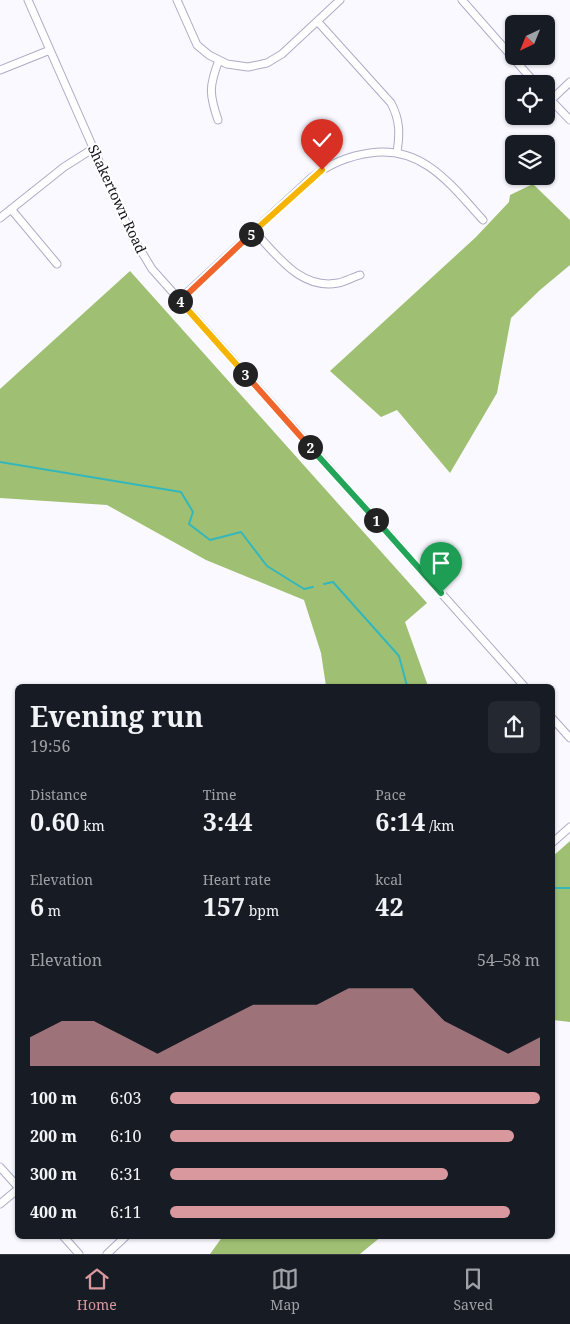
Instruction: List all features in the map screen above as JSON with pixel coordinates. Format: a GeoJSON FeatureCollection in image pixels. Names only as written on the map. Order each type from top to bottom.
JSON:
{"type":"FeatureCollection","features":[{"type":"Feature","properties":{"kind":"street","name":"Shakertown Road"},"geometry":{"type":"LineString","coordinates":[[28,0],[138,248],[152,269],[522,684]]}},
{"type":"Feature","properties":{"kind":"street"},"geometry":{"type":"LineString","coordinates":[[177,0],[198,45],[209,55],[227,64],[242,67],[267,63],[282,54],[340,0]]}},
{"type":"Feature","properties":{"kind":"street"},"geometry":{"type":"LineString","coordinates":[[462,0],[528,75]]}},
{"type":"Feature","properties":{"kind":"street"},"geometry":{"type":"LineString","coordinates":[[318,22],[391,104],[399,127],[398,152]]}},
{"type":"Feature","properties":{"kind":"street"},"geometry":{"type":"LineString","coordinates":[[0,70],[50,50]]}},
{"type":"Feature","properties":{"kind":"street"},"geometry":{"type":"LineString","coordinates":[[218,120],[211,100],[211,90],[219,60]]}},
{"type":"Feature","properties":{"kind":"street"},"geometry":{"type":"LineString","coordinates":[[555,92],[570,82]]}},
{"type":"Feature","properties":{"kind":"street"},"geometry":{"type":"LineString","coordinates":[[555,104],[570,120]]}},
{"type":"Feature","properties":{"kind":"street"},"geometry":{"type":"LineString","coordinates":[[0,218],[64,167],[94,148]]}},
{"type":"Feature","properties":{"kind":"street"},"geometry":{"type":"LineString","coordinates":[[179,300],[311,178],[331,164],[360,154],[380,151],[398,152],[412,156],[437,171],[483,220]]}},
{"type":"Feature","properties":{"kind":"street"},"geometry":{"type":"LineString","coordinates":[[11,209],[58,264]]}},
{"type":"Feature","properties":{"kind":"street"},"geometry":{"type":"LineString","coordinates":[[254,231],[289,268],[306,279],[320,283],[337,283],[360,275]]}},
{"type":"Feature","properties":{"kind":"street"},"geometry":{"type":"LineString","coordinates":[[555,721],[570,738]]}},
{"type":"Feature","properties":{"kind":"street"},"geometry":{"type":"LineString","coordinates":[[555,840],[570,827]]}},
{"type":"Feature","properties":{"kind":"street"},"geometry":{"type":"LineString","coordinates":[[0,1168],[15,1185]]}},
{"type":"Feature","properties":{"kind":"street"},"geometry":{"type":"LineString","coordinates":[[0,1204],[15,1191]]}},
{"type":"Feature","properties":{"kind":"street"},"geometry":{"type":"LineString","coordinates":[[66,1239],[79,1254]]}},
{"type":"Feature","properties":{"kind":"street"},"geometry":{"type":"LineString","coordinates":[[107,1254],[123,1239]]}},
{"type":"Feature","properties":{"kind":"green space"},"geometry":{"type":"Polygon","coordinates":[[[534,185],[570,220],[570,265],[511,318],[497,393],[450,473],[397,410],[381,417],[330,371],[476,237],[509,202],[510,195],[534,185]]]}},
{"type":"Feature","properties":{"kind":"green space"},"geometry":{"type":"Polygon","coordinates":[[[130,271],[427,603],[405,622],[427,684],[326,684],[321,653],[304,600],[206,560],[107,505],[0,498],[0,389],[130,271]]]}},
{"type":"Feature","properties":{"kind":"green space"},"geometry":{"type":"Polygon","coordinates":[[[570,841],[570,1022],[555,1020],[555,854],[570,841]]]}},
{"type":"Feature","properties":{"kind":"green space"},"geometry":{"type":"Polygon","coordinates":[[[221,1239],[378,1239],[360,1254],[210,1254],[221,1239]]]}},
{"type":"Feature","properties":{"kind":"waterway"},"geometry":{"type":"LineString","coordinates":[[0,462],[181,492],[193,512],[189,524],[210,540],[241,532],[267,566],[304,589],[313,587]]}},
{"type":"Feature","properties":{"kind":"waterway"},"geometry":{"type":"LineString","coordinates":[[324,584],[333,582],[399,656],[406,684]]}},
{"type":"Feature","properties":{"kind":"waterway"},"geometry":{"type":"LineString","coordinates":[[555,888],[570,888]]}},
{"type":"Feature","properties":{"kind":"route"},"geometry":{"type":"LineString","coordinates":[[322,170],[179,300],[441,593]]}}]}
